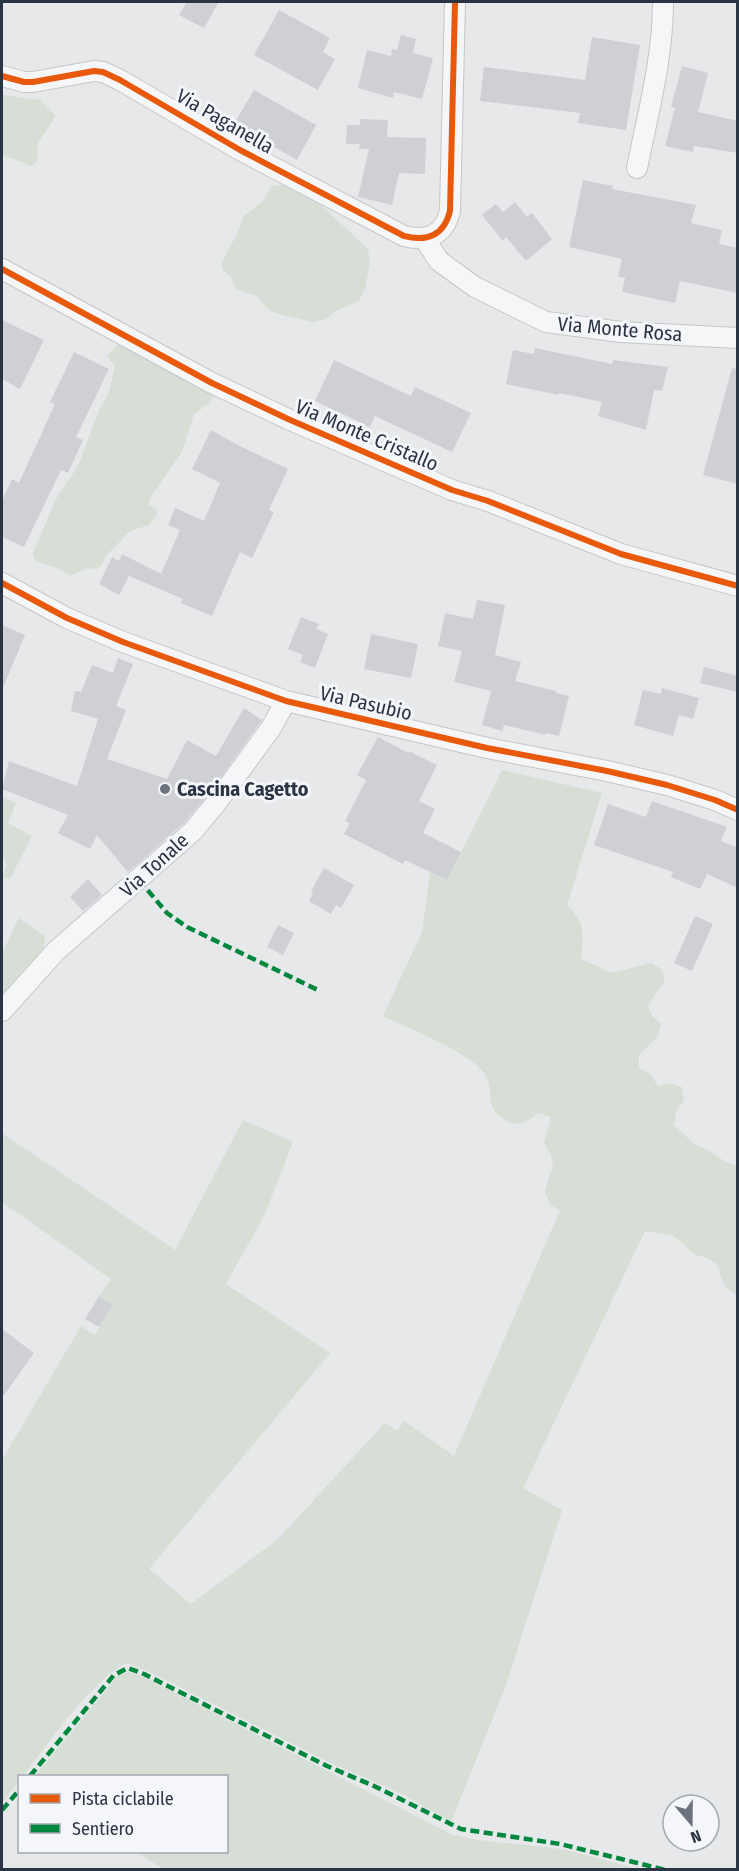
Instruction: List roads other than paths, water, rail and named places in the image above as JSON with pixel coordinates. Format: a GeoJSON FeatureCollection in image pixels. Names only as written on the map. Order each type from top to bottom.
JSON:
{"type":"FeatureCollection","features":[{"type":"Feature","properties":{"kind":"street"},"geometry":{"type":"LineString","coordinates":[[424,238],[442,229],[450,211],[455,2]]}},
{"type":"Feature","properties":{"kind":"street"},"geometry":{"type":"LineString","coordinates":[[637,168],[660,56],[663,2]]}},
{"type":"Feature","properties":{"kind":"street","name":"Via Paganella"},"geometry":{"type":"LineString","coordinates":[[2,76],[33,82],[84,72],[103,72],[240,150],[404,236],[424,238]]}},
{"type":"Feature","properties":{"kind":"street","name":"Via Monte Rosa"},"geometry":{"type":"LineString","coordinates":[[424,238],[439,261],[475,287],[546,322],[621,332],[738,338]]}},
{"type":"Feature","properties":{"kind":"street","name":"Via Monte Cristallo"},"geometry":{"type":"LineString","coordinates":[[2,269],[212,383],[430,481],[621,554],[738,586]]}},
{"type":"Feature","properties":{"kind":"street","name":"Via Pasubio"},"geometry":{"type":"LineString","coordinates":[[2,583],[67,618],[114,638],[286,701],[487,748],[667,785],[738,810]]}},
{"type":"Feature","properties":{"kind":"street","name":"Via Tonale"},"geometry":{"type":"LineString","coordinates":[[2,1011],[56,951],[193,831],[271,728],[286,701]]}},
{"type":"Feature","properties":{"kind":"place","name":"Cascina Cagetto"},"geometry":{"type":"Point","coordinates":[165,789]}}]}
